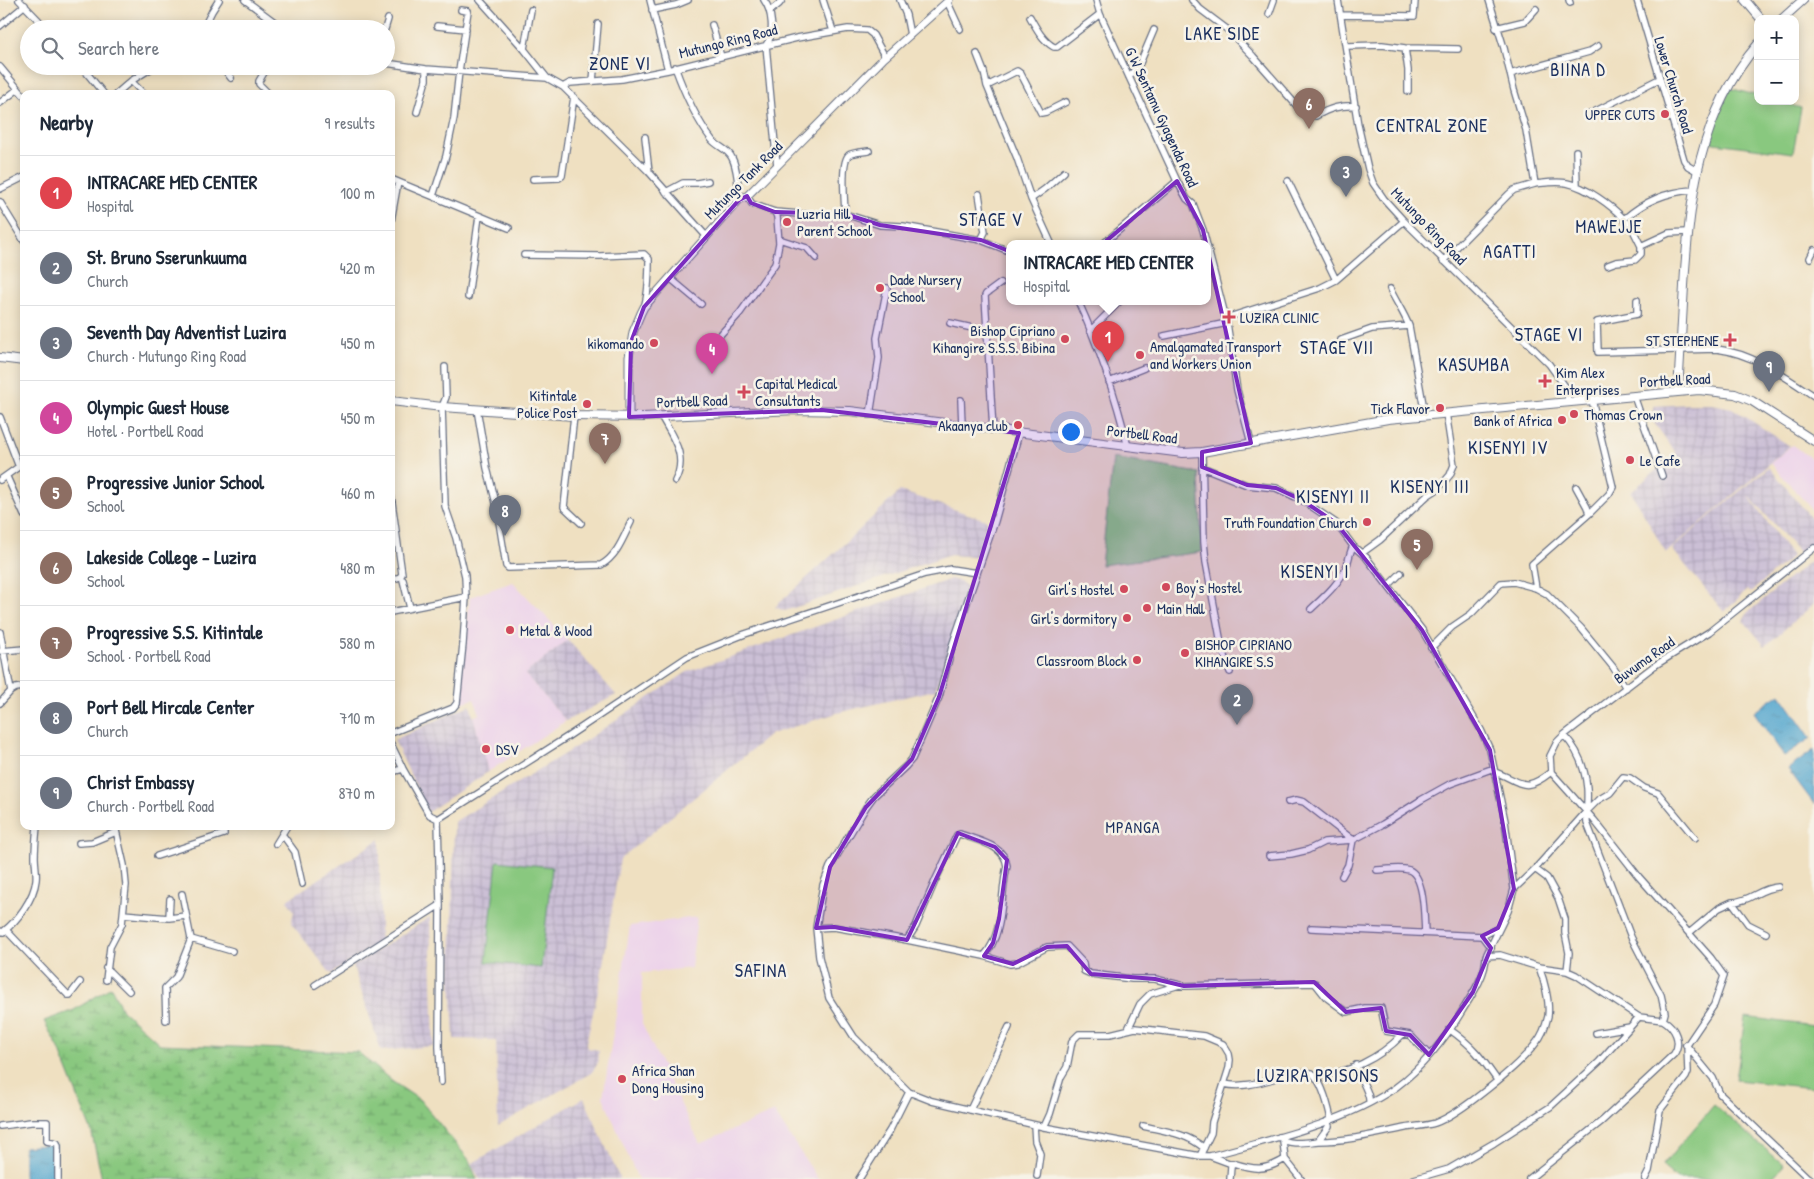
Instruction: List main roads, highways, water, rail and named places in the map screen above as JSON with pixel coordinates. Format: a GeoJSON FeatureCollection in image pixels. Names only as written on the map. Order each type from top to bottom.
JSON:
{"type":"FeatureCollection","features":[{"type":"Feature","properties":{"kind":"main road"},"geometry":{"type":"LineString","coordinates":[[1745,0],[1758,15]]}},
{"type":"Feature","properties":{"kind":"main road"},"geometry":{"type":"LineString","coordinates":[[1786,15],[1803,0]]}},
{"type":"Feature","properties":{"kind":"main road"},"geometry":{"type":"LineString","coordinates":[[1678,392],[1687,232],[1697,171],[1704,141],[1728,87],[1754,48]]}},
{"type":"Feature","properties":{"kind":"main road"},"geometry":{"type":"LineString","coordinates":[[0,358],[20,360]]}},
{"type":"Feature","properties":{"kind":"main road","name":"Portbell Road"},"geometry":{"type":"LineString","coordinates":[[395,401],[442,407],[574,416],[629,417],[822,410],[850,411],[1169,452],[1202,452],[1367,422],[1699,390],[1735,394],[1752,400],[1814,442]]}},
{"type":"Feature","properties":{"kind":"water"},"geometry":{"type":"Polygon","coordinates":[[[1780,694],[1811,738],[1784,756],[1754,712],[1780,694]]]}},
{"type":"Feature","properties":{"kind":"water"},"geometry":{"type":"Polygon","coordinates":[[[1814,750],[1814,804],[1788,769],[1814,750]]]}},
{"type":"Feature","properties":{"kind":"water"},"geometry":{"type":"Polygon","coordinates":[[[56,1144],[57,1179],[24,1179],[24,1147],[56,1144]]]}},
{"type":"Feature","properties":{"kind":"place","name":"UPPER CUTS"},"geometry":{"type":"Point","coordinates":[1665,114]}},
{"type":"Feature","properties":{"kind":"place","name":"Lakeside College - Luzira"},"geometry":{"type":"Point","coordinates":[1309,129]}},
{"type":"Feature","properties":{"kind":"place","name":"Seventh Day Adventist Luzira"},"geometry":{"type":"Point","coordinates":[1346,197]}},
{"type":"Feature","properties":{"kind":"place","name":"Luzria Hill Parent School"},"geometry":{"type":"Point","coordinates":[787,222]}},
{"type":"Feature","properties":{"kind":"place","name":"Dade Nursery School"},"geometry":{"type":"Point","coordinates":[880,288]}},
{"type":"Feature","properties":{"kind":"place","name":"LUZIRA CLINIC"},"geometry":{"type":"Point","coordinates":[1229,317]}},
{"type":"Feature","properties":{"kind":"place","name":"Bishop Cipriano Kihangire S.S.S. Bibina"},"geometry":{"type":"Point","coordinates":[1065,339]}},
{"type":"Feature","properties":{"kind":"place","name":"ST STEPHENE"},"geometry":{"type":"Point","coordinates":[1730,340]}},
{"type":"Feature","properties":{"kind":"place","name":"kikomando"},"geometry":{"type":"Point","coordinates":[654,343]}},
{"type":"Feature","properties":{"kind":"place","name":"Amalgamated Transport and Workers Union"},"geometry":{"type":"Point","coordinates":[1140,355]}},
{"type":"Feature","properties":{"kind":"place","name":"INTRACARE MED CENTER"},"geometry":{"type":"Point","coordinates":[1108,362]}},
{"type":"Feature","properties":{"kind":"place","name":"Olympic Guest House"},"geometry":{"type":"Point","coordinates":[712,374]}},
{"type":"Feature","properties":{"kind":"place","name":"Kim Alex Enterprises"},"geometry":{"type":"Point","coordinates":[1545,381]}},
{"type":"Feature","properties":{"kind":"place","name":"Capital Medical Consultants"},"geometry":{"type":"Point","coordinates":[744,392]}},
{"type":"Feature","properties":{"kind":"place","name":"Christ Embassy"},"geometry":{"type":"Point","coordinates":[1769,392]}},
{"type":"Feature","properties":{"kind":"place","name":"Kitintale Police Post"},"geometry":{"type":"Point","coordinates":[587,404]}},
{"type":"Feature","properties":{"kind":"place","name":"Tick Flavor"},"geometry":{"type":"Point","coordinates":[1440,408]}},
{"type":"Feature","properties":{"kind":"place","name":"Thomas Crown"},"geometry":{"type":"Point","coordinates":[1574,414]}},
{"type":"Feature","properties":{"kind":"place","name":"Bank of Africa"},"geometry":{"type":"Point","coordinates":[1562,420]}},
{"type":"Feature","properties":{"kind":"place","name":"Akaanya club"},"geometry":{"type":"Point","coordinates":[1018,425]}},
{"type":"Feature","properties":{"kind":"place","name":"Le Cafe"},"geometry":{"type":"Point","coordinates":[1630,460]}},
{"type":"Feature","properties":{"kind":"place","name":"Progressive S.S. Kitintale"},"geometry":{"type":"Point","coordinates":[605,464]}},
{"type":"Feature","properties":{"kind":"place","name":"Truth Foundation Church"},"geometry":{"type":"Point","coordinates":[1367,522]}},
{"type":"Feature","properties":{"kind":"place","name":"Port Bell Mircale Center"},"geometry":{"type":"Point","coordinates":[505,536]}},
{"type":"Feature","properties":{"kind":"place","name":"Progressive Junior School"},"geometry":{"type":"Point","coordinates":[1417,570]}},
{"type":"Feature","properties":{"kind":"place","name":"Boy's Hostel"},"geometry":{"type":"Point","coordinates":[1166,587]}},
{"type":"Feature","properties":{"kind":"place","name":"Girl's Hostel"},"geometry":{"type":"Point","coordinates":[1124,589]}},
{"type":"Feature","properties":{"kind":"place","name":"Main Hall"},"geometry":{"type":"Point","coordinates":[1147,608]}},
{"type":"Feature","properties":{"kind":"place","name":"Girl's dormitory"},"geometry":{"type":"Point","coordinates":[1127,618]}},
{"type":"Feature","properties":{"kind":"place","name":"Metal & Wood"},"geometry":{"type":"Point","coordinates":[510,630]}},
{"type":"Feature","properties":{"kind":"place","name":"BISHOP CIPRIANO KIHANGIRE S.S"},"geometry":{"type":"Point","coordinates":[1185,653]}},
{"type":"Feature","properties":{"kind":"place","name":"Classroom Block"},"geometry":{"type":"Point","coordinates":[1137,660]}},
{"type":"Feature","properties":{"kind":"place","name":"St. Bruno Sserunkuuma"},"geometry":{"type":"Point","coordinates":[1237,725]}},
{"type":"Feature","properties":{"kind":"place","name":"DSV"},"geometry":{"type":"Point","coordinates":[486,749]}},
{"type":"Feature","properties":{"kind":"place","name":"Africa Shan Dong Housing"},"geometry":{"type":"Point","coordinates":[622,1079]}},
{"type":"Feature","properties":{"kind":"district","name":"LAKE SIDE"},"geometry":{"type":"Point","coordinates":[1223,33]}},
{"type":"Feature","properties":{"kind":"district","name":"ZONE VI"},"geometry":{"type":"Point","coordinates":[620,63]}},
{"type":"Feature","properties":{"kind":"district","name":"BIINA D"},"geometry":{"type":"Point","coordinates":[1578,69]}},
{"type":"Feature","properties":{"kind":"district","name":"CENTRAL ZONE"},"geometry":{"type":"Point","coordinates":[1432,125]}},
{"type":"Feature","properties":{"kind":"district","name":"STAGE V"},"geometry":{"type":"Point","coordinates":[991,219]}},
{"type":"Feature","properties":{"kind":"district","name":"MAWEJJE"},"geometry":{"type":"Point","coordinates":[1609,226]}},
{"type":"Feature","properties":{"kind":"district","name":"AGATTI"},"geometry":{"type":"Point","coordinates":[1510,251]}},
{"type":"Feature","properties":{"kind":"district","name":"STAGE VI"},"geometry":{"type":"Point","coordinates":[1549,334]}},
{"type":"Feature","properties":{"kind":"district","name":"STAGE VII"},"geometry":{"type":"Point","coordinates":[1337,347]}},
{"type":"Feature","properties":{"kind":"district","name":"KASUMBA"},"geometry":{"type":"Point","coordinates":[1474,364]}},
{"type":"Feature","properties":{"kind":"district","name":"KISENYI IV"},"geometry":{"type":"Point","coordinates":[1508,447]}},
{"type":"Feature","properties":{"kind":"district","name":"KISENYI III"},"geometry":{"type":"Point","coordinates":[1430,486]}},
{"type":"Feature","properties":{"kind":"district","name":"KISENYI II"},"geometry":{"type":"Point","coordinates":[1333,496]}},
{"type":"Feature","properties":{"kind":"district","name":"KISENYI I"},"geometry":{"type":"Point","coordinates":[1315,571]}},
{"type":"Feature","properties":{"kind":"district","name":"MPANGA"},"geometry":{"type":"Point","coordinates":[1133,827]}},
{"type":"Feature","properties":{"kind":"district","name":"SAFINA"},"geometry":{"type":"Point","coordinates":[761,970]}},
{"type":"Feature","properties":{"kind":"district","name":"LUZIRA PRISONS"},"geometry":{"type":"Point","coordinates":[1318,1075]}}]}
